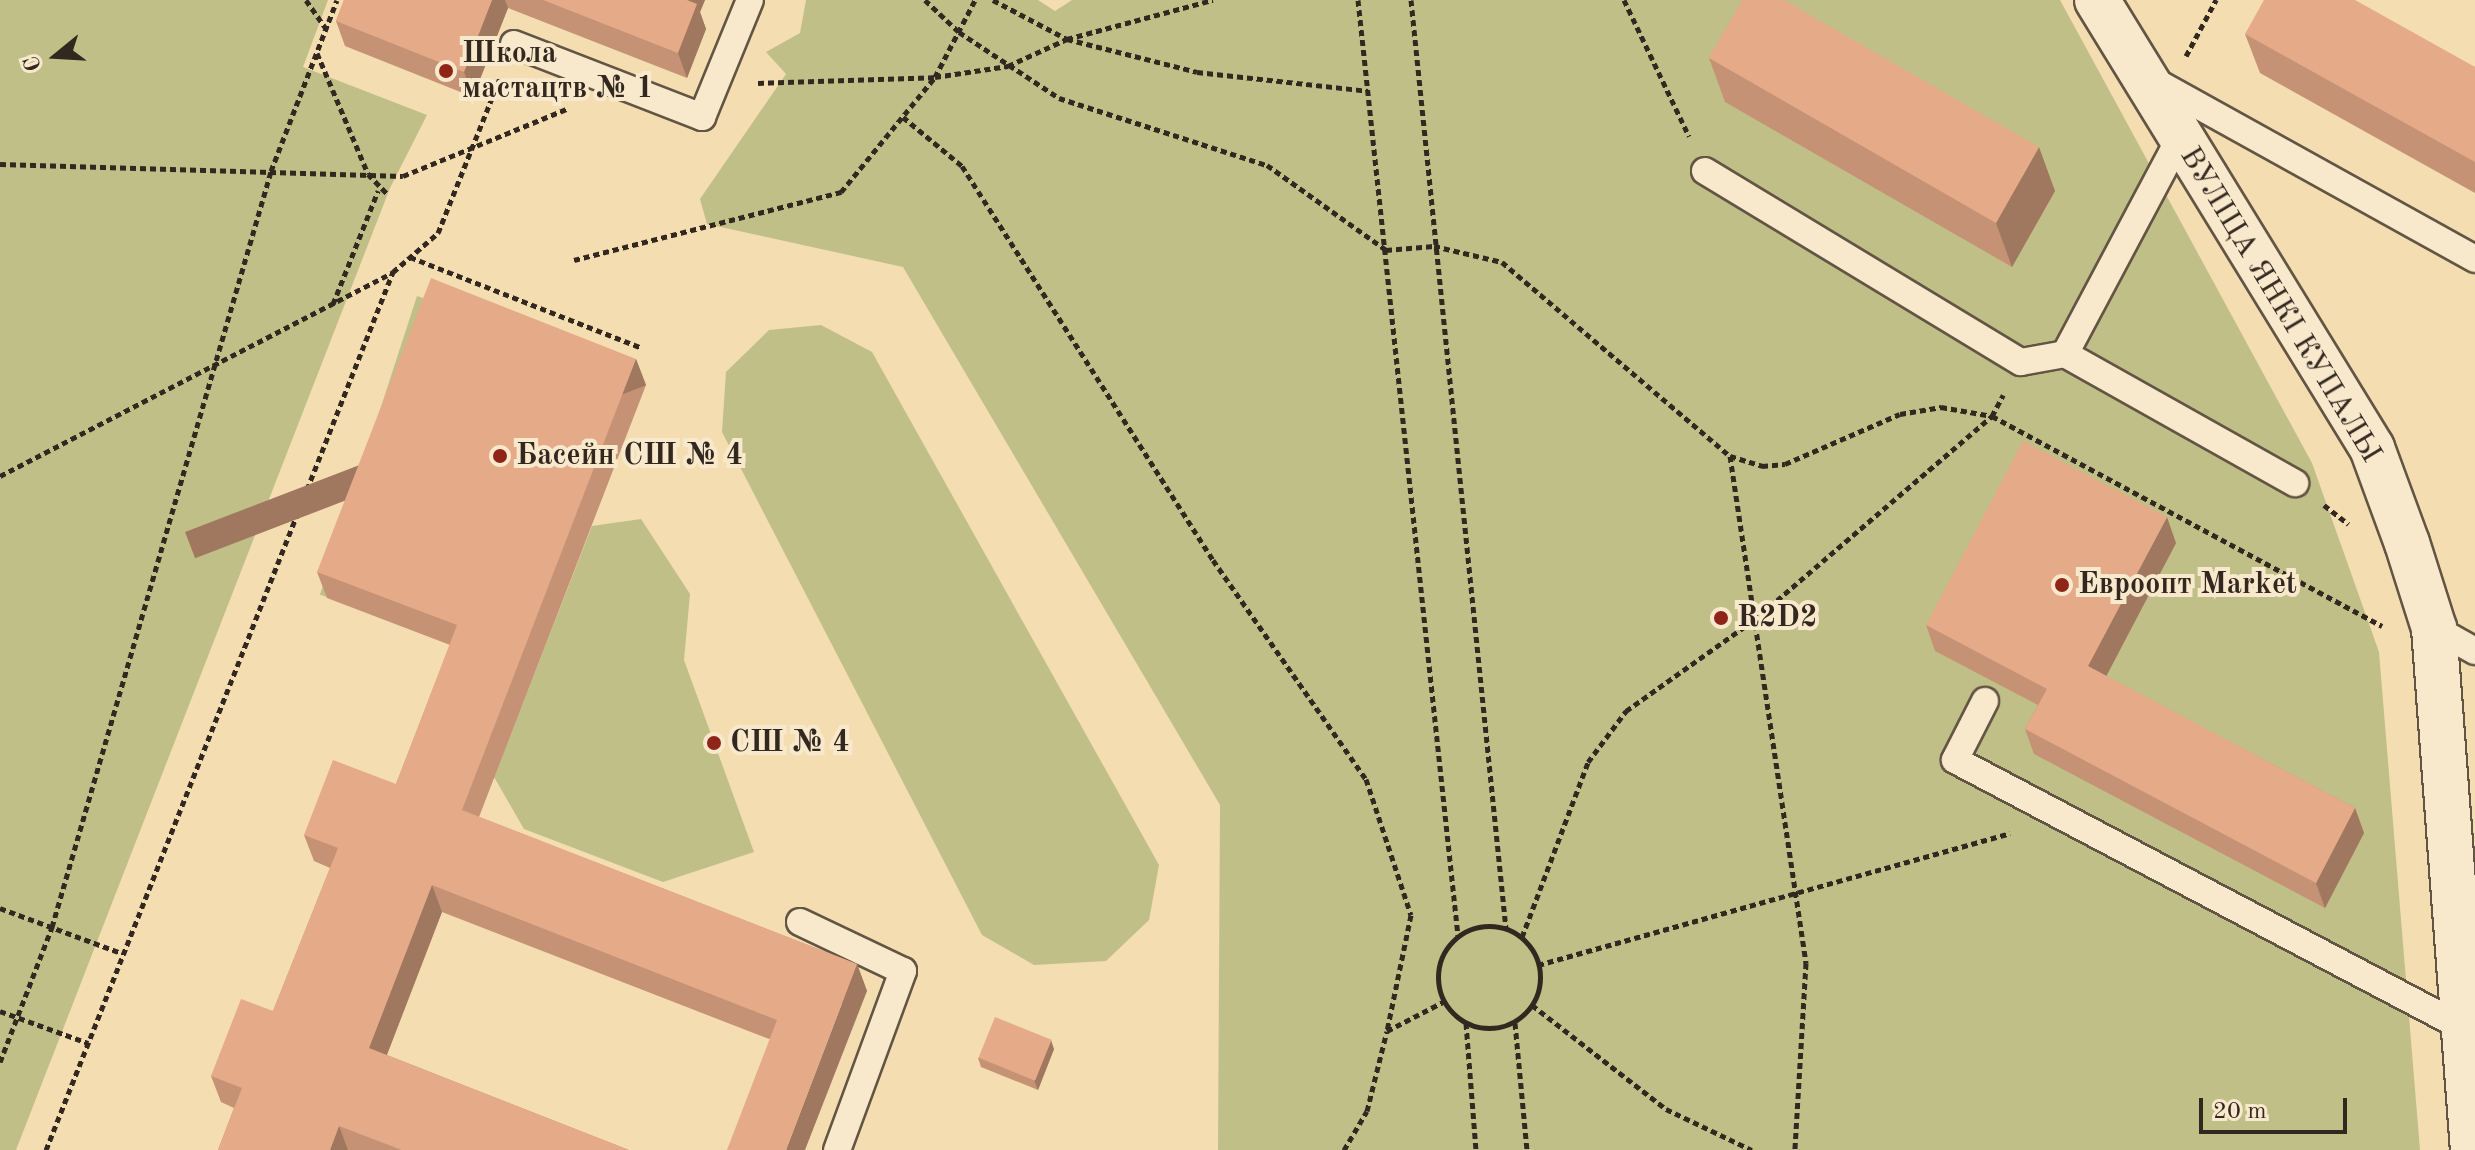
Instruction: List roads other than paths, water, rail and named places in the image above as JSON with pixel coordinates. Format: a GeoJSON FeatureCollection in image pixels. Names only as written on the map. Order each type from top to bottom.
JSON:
{"type":"FeatureCollection","features":[{"type":"Feature","properties":{"kind":"street","name":"ВУЛІЦА ЯНКІ КУПАЛЫ"},"geometry":{"type":"LineString","coordinates":[[2097,0],[2155,81],[2180,138],[2372,448],[2448,645],[2464,1028],[2473,1128]]}},
{"type":"Feature","properties":{"kind":"lane"},"geometry":{"type":"LineString","coordinates":[[514,44],[702,117],[750,0]]}},
{"type":"Feature","properties":{"kind":"lane"},"geometry":{"type":"LineString","coordinates":[[2155,81],[2475,259]]}},
{"type":"Feature","properties":{"kind":"lane"},"geometry":{"type":"LineString","coordinates":[[2065,354],[2180,138]]}},
{"type":"Feature","properties":{"kind":"lane"},"geometry":{"type":"LineString","coordinates":[[1705,171],[2021,362],[2065,354],[2295,483]]}},
{"type":"Feature","properties":{"kind":"lane"},"geometry":{"type":"LineString","coordinates":[[1985,701],[1955,760],[2464,1028]]}},
{"type":"Feature","properties":{"kind":"lane"},"geometry":{"type":"LineString","coordinates":[[800,922],[903,971],[837,1150]]}},
{"type":"Feature","properties":{"kind":"place","name":"Школа мастацтв № 1"},"geometry":{"type":"Point","coordinates":[446,71]}},
{"type":"Feature","properties":{"kind":"place","name":"Басейн СШ № 4"},"geometry":{"type":"Point","coordinates":[500,456]}},
{"type":"Feature","properties":{"kind":"place","name":"Евроопт Market"},"geometry":{"type":"Point","coordinates":[2062,585]}},
{"type":"Feature","properties":{"kind":"place","name":"R2D2"},"geometry":{"type":"Point","coordinates":[1721,618]}},
{"type":"Feature","properties":{"kind":"place","name":"СШ № 4"},"geometry":{"type":"Point","coordinates":[714,743]}}]}
